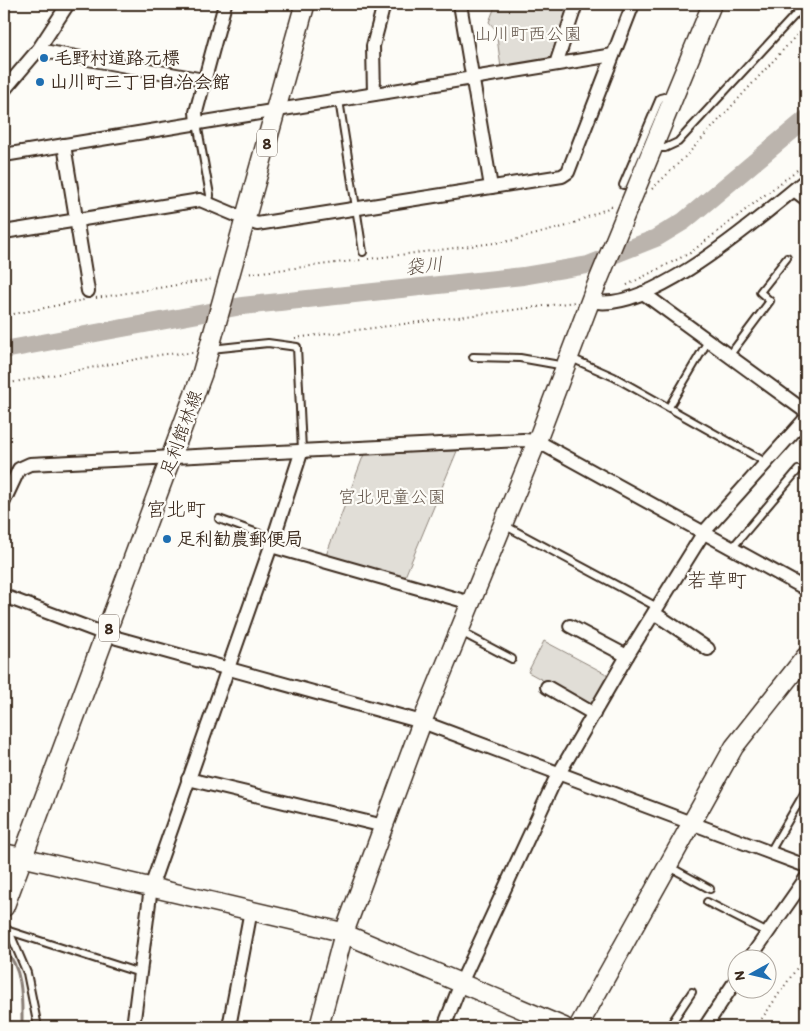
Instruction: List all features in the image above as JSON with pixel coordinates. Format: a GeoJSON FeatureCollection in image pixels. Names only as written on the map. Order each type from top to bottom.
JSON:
{"type":"FeatureCollection","features":[{"type":"Feature","properties":{"kind":"main road","name":"足利館林線"},"geometry":{"type":"LineString","coordinates":[[4,907],[173,456],[209,350],[231,278],[305,4]]}},
{"type":"Feature","properties":{"kind":"street"},"geometry":{"type":"LineString","coordinates":[[4,90],[38,50],[68,4]]}},
{"type":"Feature","properties":{"kind":"street"},"geometry":{"type":"LineString","coordinates":[[197,123],[196,112],[222,4]]}},
{"type":"Feature","properties":{"kind":"street"},"geometry":{"type":"LineString","coordinates":[[374,94],[373,46],[384,4]]}},
{"type":"Feature","properties":{"kind":"street"},"geometry":{"type":"LineString","coordinates":[[460,4],[490,187]]}},
{"type":"Feature","properties":{"kind":"street"},"geometry":{"type":"LineString","coordinates":[[556,64],[576,4]]}},
{"type":"Feature","properties":{"kind":"street"},"geometry":{"type":"LineString","coordinates":[[4,232],[200,200],[257,224],[562,176],[568,172],[633,4]]}},
{"type":"Feature","properties":{"kind":"street"},"geometry":{"type":"LineString","coordinates":[[319,1027],[344,933],[422,722],[568,362],[587,298],[623,204],[652,148],[712,4]]}},
{"type":"Feature","properties":{"kind":"street"},"geometry":{"type":"LineString","coordinates":[[38,50],[204,80]]}},
{"type":"Feature","properties":{"kind":"street"},"geometry":{"type":"LineString","coordinates":[[4,155],[613,55]]}},
{"type":"Feature","properties":{"kind":"street"},"geometry":{"type":"LineString","coordinates":[[64,145],[88,291]]}},
{"type":"Feature","properties":{"kind":"street"},"geometry":{"type":"LineString","coordinates":[[587,298],[603,302],[643,293],[671,281],[700,262],[806,180]]}},
{"type":"Feature","properties":{"kind":"street"},"geometry":{"type":"LineString","coordinates":[[794,190],[806,200]]}},
{"type":"Feature","properties":{"kind":"street"},"geometry":{"type":"LineString","coordinates":[[643,293],[806,412]]}},
{"type":"Feature","properties":{"kind":"street"},"geometry":{"type":"LineString","coordinates":[[444,1027],[461,983],[559,773],[627,656],[704,532],[806,418]]}},
{"type":"Feature","properties":{"kind":"street"},"geometry":{"type":"LineString","coordinates":[[4,502],[19,469],[30,464],[302,450],[523,440],[537,441],[806,589]]}},
{"type":"Feature","properties":{"kind":"street"},"geometry":{"type":"LineString","coordinates":[[133,1027],[151,887],[272,542],[302,450]]}},
{"type":"Feature","properties":{"kind":"street"},"geometry":{"type":"LineString","coordinates":[[272,542],[471,603]]}},
{"type":"Feature","properties":{"kind":"street"},"geometry":{"type":"LineString","coordinates":[[4,596],[97,631],[108,629],[117,638],[422,722],[806,866]]}},
{"type":"Feature","properties":{"kind":"street"},"geometry":{"type":"LineString","coordinates":[[656,610],[708,649]]}},
{"type":"Feature","properties":{"kind":"street"},"geometry":{"type":"LineString","coordinates":[[570,626],[627,656]]}},
{"type":"Feature","properties":{"kind":"street"},"geometry":{"type":"LineString","coordinates":[[578,1027],[734,747],[806,656]]}},
{"type":"Feature","properties":{"kind":"street"},"geometry":{"type":"LineString","coordinates":[[547,687],[594,714]]}},
{"type":"Feature","properties":{"kind":"street"},"geometry":{"type":"LineString","coordinates":[[188,779],[384,826]]}},
{"type":"Feature","properties":{"kind":"street"},"geometry":{"type":"LineString","coordinates":[[4,852],[344,933],[564,1027]]}},
{"type":"Feature","properties":{"kind":"street"},"geometry":{"type":"LineString","coordinates":[[757,948],[806,878]]}},
{"type":"Feature","properties":{"kind":"street"},"geometry":{"type":"LineString","coordinates":[[229,1027],[252,910]]}},
{"type":"Feature","properties":{"kind":"street"},"geometry":{"type":"LineString","coordinates":[[705,1027],[728,992]]}},
{"type":"Feature","properties":{"kind":"lane"},"geometry":{"type":"LineString","coordinates":[[652,148],[665,148],[678,142],[804,4]]}},
{"type":"Feature","properties":{"kind":"lane"},"geometry":{"type":"LineString","coordinates":[[623,185],[660,98],[674,95]]}},
{"type":"Feature","properties":{"kind":"lane"},"geometry":{"type":"LineString","coordinates":[[339,100],[363,252]]}},
{"type":"Feature","properties":{"kind":"lane"},"geometry":{"type":"LineString","coordinates":[[197,123],[210,195],[209,204]]}},
{"type":"Feature","properties":{"kind":"lane"},"geometry":{"type":"LineString","coordinates":[[729,357],[770,301],[760,292],[787,258]]}},
{"type":"Feature","properties":{"kind":"lane"},"geometry":{"type":"LineString","coordinates":[[669,407],[708,341]]}},
{"type":"Feature","properties":{"kind":"lane"},"geometry":{"type":"LineString","coordinates":[[209,350],[268,343],[297,347],[302,450]]}},
{"type":"Feature","properties":{"kind":"lane"},"geometry":{"type":"LineString","coordinates":[[473,357],[568,362],[614,377],[760,459],[765,464]]}},
{"type":"Feature","properties":{"kind":"lane"},"geometry":{"type":"LineString","coordinates":[[732,548],[798,470]]}},
{"type":"Feature","properties":{"kind":"lane"},"geometry":{"type":"LineString","coordinates":[[219,519],[272,542]]}},
{"type":"Feature","properties":{"kind":"lane"},"geometry":{"type":"LineString","coordinates":[[503,524],[656,610]]}},
{"type":"Feature","properties":{"kind":"lane"},"geometry":{"type":"LineString","coordinates":[[459,631],[512,659]]}},
{"type":"Feature","properties":{"kind":"lane"},"geometry":{"type":"LineString","coordinates":[[770,852],[806,790]]}},
{"type":"Feature","properties":{"kind":"lane"},"geometry":{"type":"LineString","coordinates":[[667,865],[710,889]]}},
{"type":"Feature","properties":{"kind":"lane"},"geometry":{"type":"LineString","coordinates":[[707,902],[768,933]]}},
{"type":"Feature","properties":{"kind":"lane"},"geometry":{"type":"LineString","coordinates":[[6,928],[140,973]]}},
{"type":"Feature","properties":{"kind":"lane"},"geometry":{"type":"LineString","coordinates":[[6,928],[27,973],[38,1027]]}},
{"type":"Feature","properties":{"kind":"lane"},"geometry":{"type":"LineString","coordinates":[[669,1027],[692,992]]}},
{"type":"Feature","properties":{"kind":"path"},"geometry":{"type":"LineString","coordinates":[[647,192],[694,148],[806,25]]}},
{"type":"Feature","properties":{"kind":"path"},"geometry":{"type":"LineString","coordinates":[[624,287],[690,252],[806,163]]}},
{"type":"Feature","properties":{"kind":"path"},"geometry":{"type":"LineString","coordinates":[[4,316],[90,299],[231,278],[510,241],[567,226],[623,204]]}},
{"type":"Feature","properties":{"kind":"path"},"geometry":{"type":"LineString","coordinates":[[295,338],[587,298]]}},
{"type":"Feature","properties":{"kind":"path"},"geometry":{"type":"LineString","coordinates":[[4,384],[165,354],[201,353],[209,350]]}},
{"type":"Feature","properties":{"kind":"path"},"geometry":{"type":"LineString","coordinates":[[756,1027],[806,955]]}},
{"type":"Feature","properties":{"kind":"green space","name":"山川町西公園"},"geometry":{"type":"Polygon","coordinates":[[[496,4],[571,4],[554,55],[548,61],[501,68],[496,30],[489,22],[496,4]]]}},
{"type":"Feature","properties":{"kind":"green space","name":"宮北児童公園"},"geometry":{"type":"Polygon","coordinates":[[[457,451],[404,579],[325,558],[364,454],[457,451]]]}},
{"type":"Feature","properties":{"kind":"green space"},"geometry":{"type":"Polygon","coordinates":[[[544,641],[610,676],[591,707],[528,672],[544,641]]]}},
{"type":"Feature","properties":{"kind":"waterway","name":"袋川"},"geometry":{"type":"LineString","coordinates":[[4,350],[242,306],[523,276],[588,265],[656,238],[684,221],[806,119]]}},
{"type":"Feature","properties":{"kind":"waterway","name":"袋川"},"geometry":{"type":"LineString","coordinates":[[4,948],[11,957],[18,975],[22,996],[22,1027]]}},
{"type":"Feature","properties":{"kind":"place","name":"毛野村道路元標"},"geometry":{"type":"Point","coordinates":[44,58]}},
{"type":"Feature","properties":{"kind":"place","name":"山川町三丁目自治会館"},"geometry":{"type":"Point","coordinates":[40,82]}},
{"type":"Feature","properties":{"kind":"place","name":"足利勧農郵便局"},"geometry":{"type":"Point","coordinates":[167,539]}},
{"type":"Feature","properties":{"kind":"district","name":"宮北町"},"geometry":{"type":"Point","coordinates":[176,509]}},
{"type":"Feature","properties":{"kind":"district","name":"若草町"},"geometry":{"type":"Point","coordinates":[717,580]}}]}
